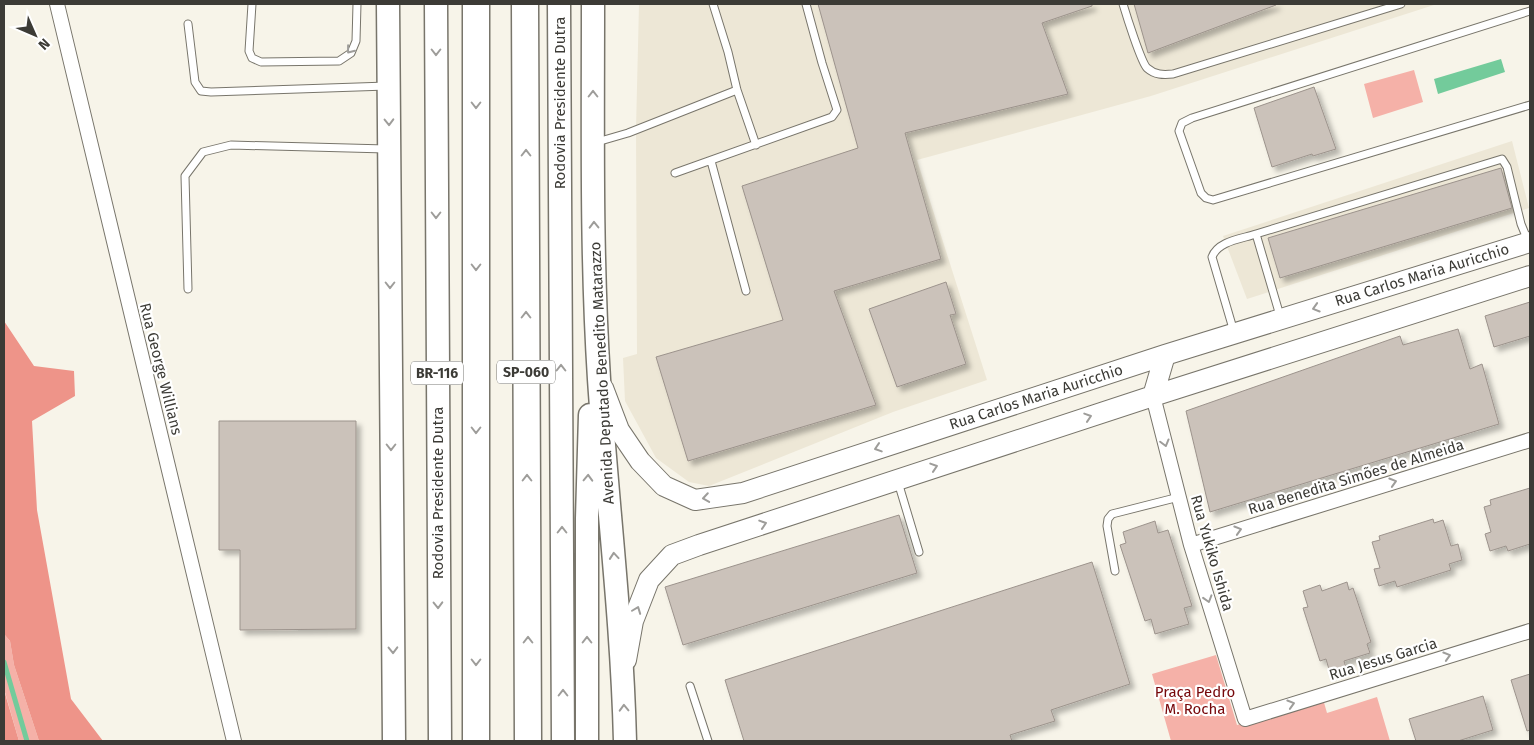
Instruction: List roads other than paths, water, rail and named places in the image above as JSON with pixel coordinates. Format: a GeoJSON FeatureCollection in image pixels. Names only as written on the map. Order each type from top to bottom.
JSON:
{"type":"FeatureCollection","features":[{"type":"Feature","properties":{"kind":"highway","name":"SP-060"},"geometry":{"type":"LineString","coordinates":[[476,4],[476,741]]}},
{"type":"Feature","properties":{"kind":"highway","name":"SP-060"},"geometry":{"type":"LineString","coordinates":[[525,4],[528,741]]}},
{"type":"Feature","properties":{"kind":"main road"},"geometry":{"type":"LineString","coordinates":[[388,4],[394,741]]}},
{"type":"Feature","properties":{"kind":"main road","name":"Rodovia Presidente Dutra"},"geometry":{"type":"LineString","coordinates":[[436,4],[440,741]]}},
{"type":"Feature","properties":{"kind":"main road","name":"Rodovia Presidente Dutra"},"geometry":{"type":"LineString","coordinates":[[559,4],[563,741]]}},
{"type":"Feature","properties":{"kind":"main road","name":"Avenida Deputado Benedito Matarazzo"},"geometry":{"type":"LineString","coordinates":[[593,4],[595,289],[599,378],[623,675],[626,741]]}},
{"type":"Feature","properties":{"kind":"main road","name":"Rua Carlos Maria Auricchio"},"geometry":{"type":"LineString","coordinates":[[599,378],[619,430],[640,461],[664,486],[695,500],[743,493],[1165,355],[1530,242]]}},
{"type":"Feature","properties":{"kind":"main road"},"geometry":{"type":"LineString","coordinates":[[623,675],[633,621],[649,580],[672,555],[1152,396],[1530,276]]}},
{"type":"Feature","properties":{"kind":"main road"},"geometry":{"type":"LineString","coordinates":[[588,741],[587,518],[595,289]]}},
{"type":"Feature","properties":{"kind":"main road"},"geometry":{"type":"LineString","coordinates":[[1152,396],[1165,355]]}},
{"type":"Feature","properties":{"kind":"street","name":"Rua George Willians"},"geometry":{"type":"LineString","coordinates":[[57,4],[234,741]]}},
{"type":"Feature","properties":{"kind":"street","name":"Rua Yukiko Ishida"},"geometry":{"type":"LineString","coordinates":[[1152,396],[1191,545],[1245,719]]}},
{"type":"Feature","properties":{"kind":"street","name":"Rua Benedita Simões de Almeida"},"geometry":{"type":"LineString","coordinates":[[1191,545],[1530,440]]}},
{"type":"Feature","properties":{"kind":"street","name":"Rua Jesus Garcia"},"geometry":{"type":"LineString","coordinates":[[1245,719],[1530,630]]}},
{"type":"Feature","properties":{"kind":"lane"},"geometry":{"type":"LineString","coordinates":[[252,4],[249,51],[252,58],[260,62],[340,60],[351,52],[356,41],[357,4]]}},
{"type":"Feature","properties":{"kind":"lane"},"geometry":{"type":"LineString","coordinates":[[713,4],[728,52],[737,90],[756,145]]}},
{"type":"Feature","properties":{"kind":"lane"},"geometry":{"type":"LineString","coordinates":[[675,173],[832,117],[837,110],[806,4]]}},
{"type":"Feature","properties":{"kind":"lane"},"geometry":{"type":"LineString","coordinates":[[1123,4],[1146,67],[1160,76],[1173,74],[1401,4]]}},
{"type":"Feature","properties":{"kind":"lane"},"geometry":{"type":"LineString","coordinates":[[1530,11],[1192,118],[1182,124],[1179,131],[1201,193],[1206,198],[1214,200],[1530,105]]}},
{"type":"Feature","properties":{"kind":"lane"},"geometry":{"type":"LineString","coordinates":[[188,24],[195,82],[201,90],[211,92],[388,86]]}},
{"type":"Feature","properties":{"kind":"lane"},"geometry":{"type":"LineString","coordinates":[[593,143],[628,133],[737,90]]}},
{"type":"Feature","properties":{"kind":"lane"},"geometry":{"type":"LineString","coordinates":[[188,289],[185,176],[203,152],[231,145],[389,149]]}},
{"type":"Feature","properties":{"kind":"lane"},"geometry":{"type":"LineString","coordinates":[[1234,333],[1212,257],[1214,250],[1219,246],[1256,234],[1502,159],[1507,167],[1521,224],[1530,242]]}},
{"type":"Feature","properties":{"kind":"lane"},"geometry":{"type":"LineString","coordinates":[[711,160],[746,291]]}},
{"type":"Feature","properties":{"kind":"lane"},"geometry":{"type":"LineString","coordinates":[[1256,234],[1281,319]]}},
{"type":"Feature","properties":{"kind":"lane"},"geometry":{"type":"LineString","coordinates":[[897,480],[919,552]]}},
{"type":"Feature","properties":{"kind":"lane"},"geometry":{"type":"LineString","coordinates":[[1115,571],[1106,526],[1112,514],[1179,497]]}},
{"type":"Feature","properties":{"kind":"lane"},"geometry":{"type":"LineString","coordinates":[[690,686],[708,741]]}},
{"type":"Feature","properties":{"kind":"waterway"},"geometry":{"type":"LineString","coordinates":[[4,662],[27,741]]}},
{"type":"Feature","properties":{"kind":"park label","name":"Praça Pedro M. Rocha"},"geometry":{"type":"Point","coordinates":[1195,700]}}]}
